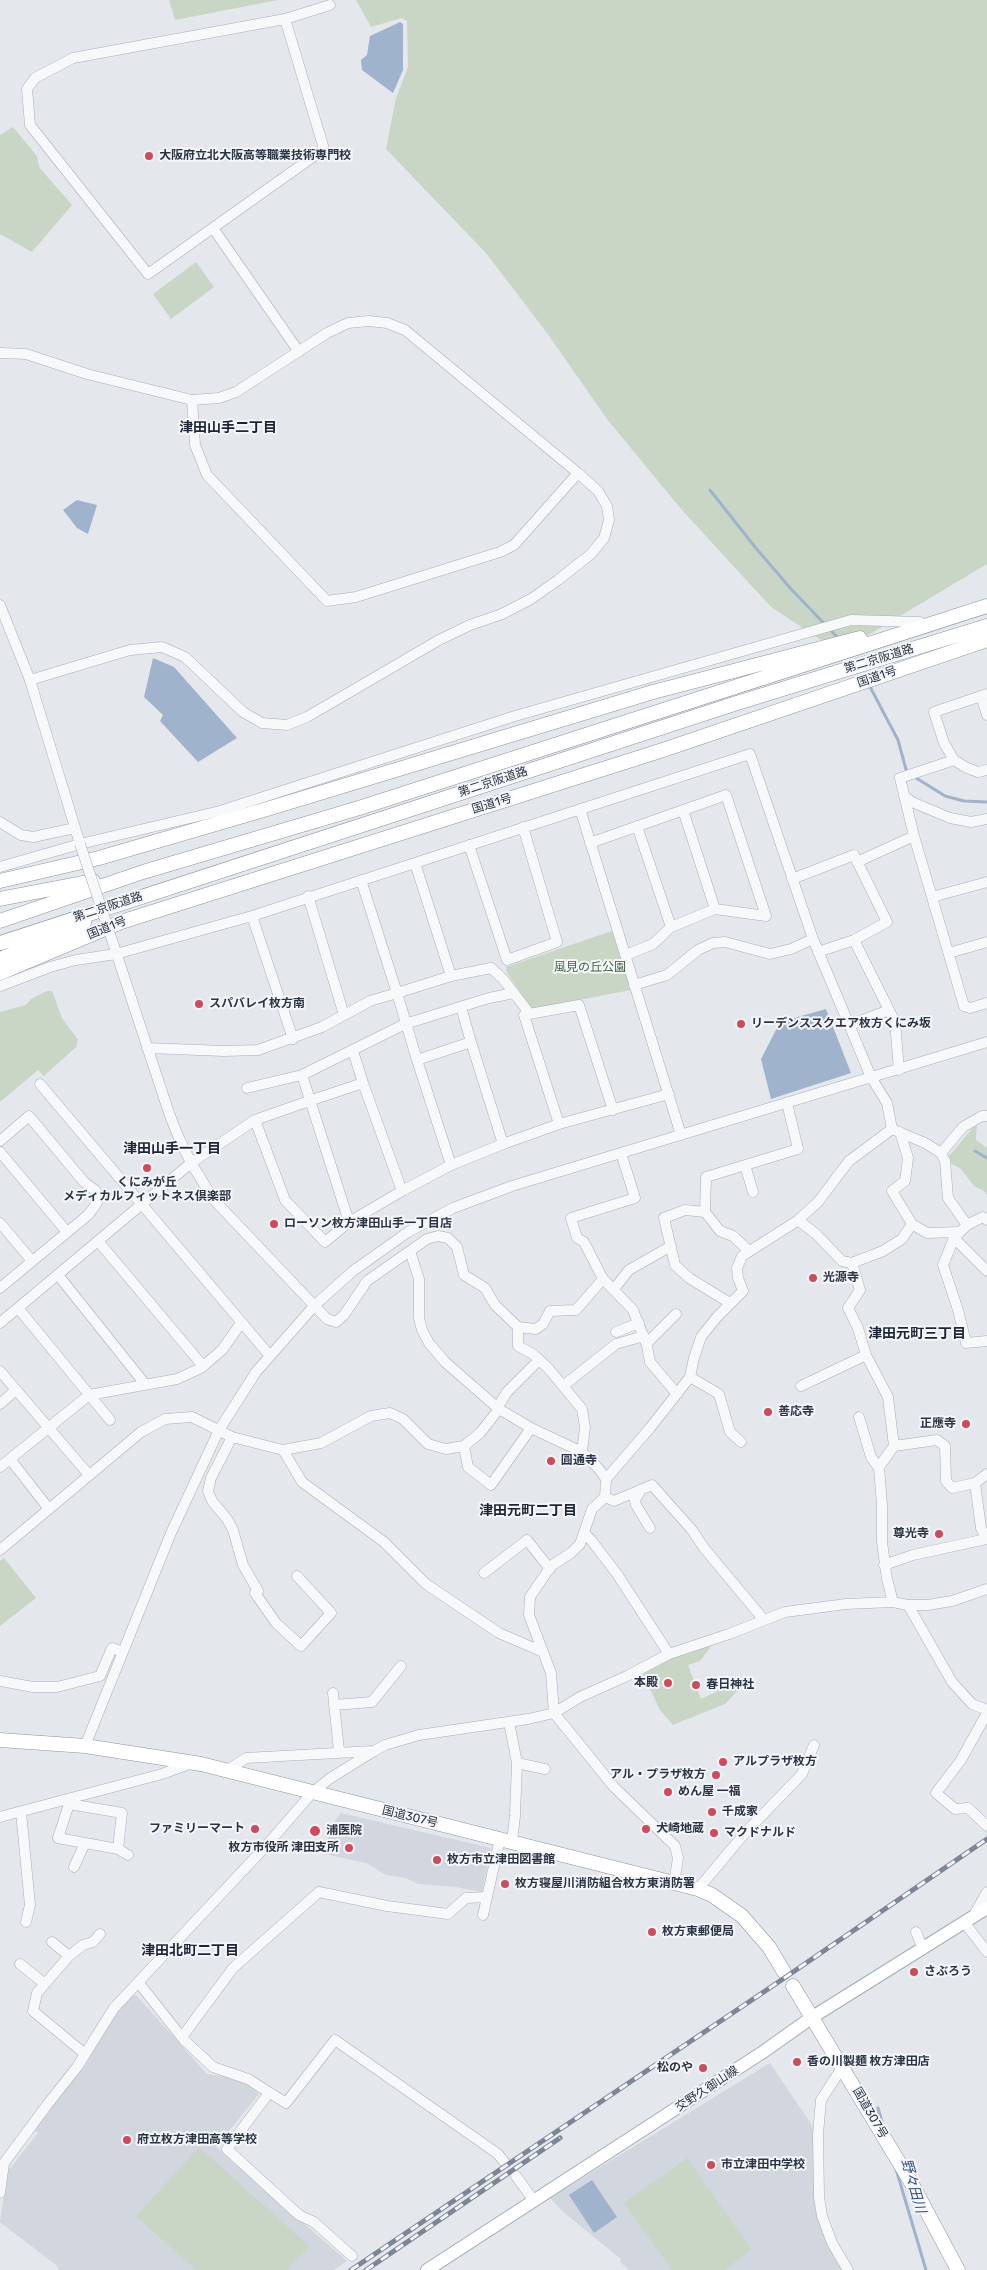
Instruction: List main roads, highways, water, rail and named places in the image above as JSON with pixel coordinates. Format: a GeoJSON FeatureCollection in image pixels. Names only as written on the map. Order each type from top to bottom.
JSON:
{"type":"FeatureCollection","features":[{"type":"Feature","properties":{"kind":"highway"},"geometry":{"type":"LineString","coordinates":[[0,881],[99,858],[653,692],[920,622],[987,599]]}},
{"type":"Feature","properties":{"kind":"highway","name":"第二京阪道路"},"geometry":{"type":"LineString","coordinates":[[0,921],[143,872],[359,808],[987,606]]}},
{"type":"Feature","properties":{"kind":"highway","name":"第二京阪道路"},"geometry":{"type":"LineString","coordinates":[[0,943],[737,703],[987,626]]}},
{"type":"Feature","properties":{"kind":"highway","name":"国道1号"},"geometry":{"type":"LineString","coordinates":[[0,973],[121,922],[654,753],[987,640]]}},
{"type":"Feature","properties":{"kind":"highway"},"geometry":{"type":"LineString","coordinates":[[0,899],[143,872]]}},
{"type":"Feature","properties":{"kind":"highway"},"geometry":{"type":"LineString","coordinates":[[0,959],[165,888]]}},
{"type":"Feature","properties":{"kind":"highway","name":"国道307号"},"geometry":{"type":"LineString","coordinates":[[0,1740],[85,1746],[192,1763],[698,1888],[712,1895],[742,1916],[769,1947],[784,1972]]}},
{"type":"Feature","properties":{"kind":"highway","name":"国道307号"},"geometry":{"type":"LineString","coordinates":[[793,1986],[898,2160],[958,2270]]}},
{"type":"Feature","properties":{"kind":"main road","name":"交野久御山線"},"geometry":{"type":"LineString","coordinates":[[427,2270],[811,2018],[987,1908]]}},
{"type":"Feature","properties":{"kind":"water"},"geometry":{"type":"Polygon","coordinates":[[[400,22],[403,24],[403,70],[393,93],[362,70],[361,60],[367,55],[370,36],[400,22]]]}},
{"type":"Feature","properties":{"kind":"water"},"geometry":{"type":"Polygon","coordinates":[[[77,500],[97,505],[88,534],[77,528],[63,510],[77,500]]]}},
{"type":"Feature","properties":{"kind":"water"},"geometry":{"type":"Polygon","coordinates":[[[153,658],[174,667],[237,738],[198,762],[160,721],[163,715],[144,697],[153,658]]]}},
{"type":"Feature","properties":{"kind":"water"},"geometry":{"type":"Polygon","coordinates":[[[826,1009],[851,1073],[771,1099],[761,1059],[780,1022],[826,1009]]]}},
{"type":"Feature","properties":{"kind":"water"},"geometry":{"type":"Polygon","coordinates":[[[592,2180],[617,2217],[594,2233],[569,2195],[592,2180]]]}},
{"type":"Feature","properties":{"kind":"waterway"},"geometry":{"type":"LineString","coordinates":[[710,490],[791,589],[840,640]]}},
{"type":"Feature","properties":{"kind":"waterway"},"geometry":{"type":"LineString","coordinates":[[868,683],[898,740],[907,773]]}},
{"type":"Feature","properties":{"kind":"waterway"},"geometry":{"type":"LineString","coordinates":[[913,776],[945,796],[964,801],[987,802]]}},
{"type":"Feature","properties":{"kind":"waterway"},"geometry":{"type":"LineString","coordinates":[[975,1151],[987,1158]]}},
{"type":"Feature","properties":{"kind":"waterway","name":"野々田川"},"geometry":{"type":"LineString","coordinates":[[878,2108],[882,2122]]}},
{"type":"Feature","properties":{"kind":"waterway","name":"野々田川"},"geometry":{"type":"LineString","coordinates":[[896,2169],[926,2270]]}},
{"type":"Feature","properties":{"kind":"railway"},"geometry":{"type":"LineString","coordinates":[[351,2270],[987,1839]]}},
{"type":"Feature","properties":{"kind":"railway"},"geometry":{"type":"LineString","coordinates":[[366,2270],[560,2138]]}},
{"type":"Feature","properties":{"kind":"place","name":"大阪府立北大阪高等職業技術専門校"},"geometry":{"type":"Point","coordinates":[149,156]}},
{"type":"Feature","properties":{"kind":"place","name":"スパバレイ枚方南"},"geometry":{"type":"Point","coordinates":[199,1004]}},
{"type":"Feature","properties":{"kind":"place","name":"リーデンススクエア枚方くにみ坂"},"geometry":{"type":"Point","coordinates":[741,1024]}},
{"type":"Feature","properties":{"kind":"place","name":"くにみが丘 メディカルフィットネス倶楽部"},"geometry":{"type":"Point","coordinates":[147,1168]}},
{"type":"Feature","properties":{"kind":"place","name":"ローソン枚方津田山手一丁目店"},"geometry":{"type":"Point","coordinates":[274,1224]}},
{"type":"Feature","properties":{"kind":"place","name":"光源寺"},"geometry":{"type":"Point","coordinates":[813,1278]}},
{"type":"Feature","properties":{"kind":"place","name":"善応寺"},"geometry":{"type":"Point","coordinates":[768,1412]}},
{"type":"Feature","properties":{"kind":"place","name":"正應寺"},"geometry":{"type":"Point","coordinates":[966,1424]}},
{"type":"Feature","properties":{"kind":"place","name":"圓通寺"},"geometry":{"type":"Point","coordinates":[551,1461]}},
{"type":"Feature","properties":{"kind":"place","name":"尊光寺"},"geometry":{"type":"Point","coordinates":[939,1534]}},
{"type":"Feature","properties":{"kind":"place","name":"本殿"},"geometry":{"type":"Point","coordinates":[668,1683]}},
{"type":"Feature","properties":{"kind":"place","name":"春日神社"},"geometry":{"type":"Point","coordinates":[696,1685]}},
{"type":"Feature","properties":{"kind":"place","name":"アルプラザ枚方"},"geometry":{"type":"Point","coordinates":[723,1762]}},
{"type":"Feature","properties":{"kind":"place","name":"アル・プラザ枚方"},"geometry":{"type":"Point","coordinates":[716,1775]}},
{"type":"Feature","properties":{"kind":"place","name":"めん屋 一福"},"geometry":{"type":"Point","coordinates":[668,1792]}},
{"type":"Feature","properties":{"kind":"place","name":"千成家"},"geometry":{"type":"Point","coordinates":[712,1812]}},
{"type":"Feature","properties":{"kind":"place","name":"ファミリーマート"},"geometry":{"type":"Point","coordinates":[255,1829]}},
{"type":"Feature","properties":{"kind":"place","name":"犬崎地蔵"},"geometry":{"type":"Point","coordinates":[646,1829]}},
{"type":"Feature","properties":{"kind":"place","name":"浦医院"},"geometry":{"type":"Point","coordinates":[315,1831]}},
{"type":"Feature","properties":{"kind":"place","name":"マクドナルド"},"geometry":{"type":"Point","coordinates":[714,1833]}},
{"type":"Feature","properties":{"kind":"place","name":"枚方市役所 津田支所"},"geometry":{"type":"Point","coordinates":[349,1848]}},
{"type":"Feature","properties":{"kind":"place","name":"枚方市立津田図書館"},"geometry":{"type":"Point","coordinates":[437,1860]}},
{"type":"Feature","properties":{"kind":"place","name":"枚方寝屋川消防組合枚方東消防署"},"geometry":{"type":"Point","coordinates":[505,1884]}},
{"type":"Feature","properties":{"kind":"place","name":"枚方東郵便局"},"geometry":{"type":"Point","coordinates":[652,1932]}},
{"type":"Feature","properties":{"kind":"place","name":"さぶろう"},"geometry":{"type":"Point","coordinates":[914,1972]}},
{"type":"Feature","properties":{"kind":"place","name":"香の川製麺 枚方津田店"},"geometry":{"type":"Point","coordinates":[797,2062]}},
{"type":"Feature","properties":{"kind":"place","name":"松のや"},"geometry":{"type":"Point","coordinates":[703,2068]}},
{"type":"Feature","properties":{"kind":"place","name":"府立枚方津田高等学校"},"geometry":{"type":"Point","coordinates":[127,2140]}},
{"type":"Feature","properties":{"kind":"place","name":"市立津田中学校"},"geometry":{"type":"Point","coordinates":[711,2165]}},
{"type":"Feature","properties":{"kind":"district","name":"津田山手二丁目"},"geometry":{"type":"Point","coordinates":[228,428]}},
{"type":"Feature","properties":{"kind":"district","name":"津田山手一丁目"},"geometry":{"type":"Point","coordinates":[172,1149]}},
{"type":"Feature","properties":{"kind":"district","name":"津田元町三丁目"},"geometry":{"type":"Point","coordinates":[917,1334]}},
{"type":"Feature","properties":{"kind":"district","name":"津田元町二丁目"},"geometry":{"type":"Point","coordinates":[528,1511]}},
{"type":"Feature","properties":{"kind":"district","name":"津田北町二丁目"},"geometry":{"type":"Point","coordinates":[190,1951]}},
{"type":"Feature","properties":{"kind":"park label","name":"風見の丘公園"},"geometry":{"type":"Point","coordinates":[590,968]}}]}
